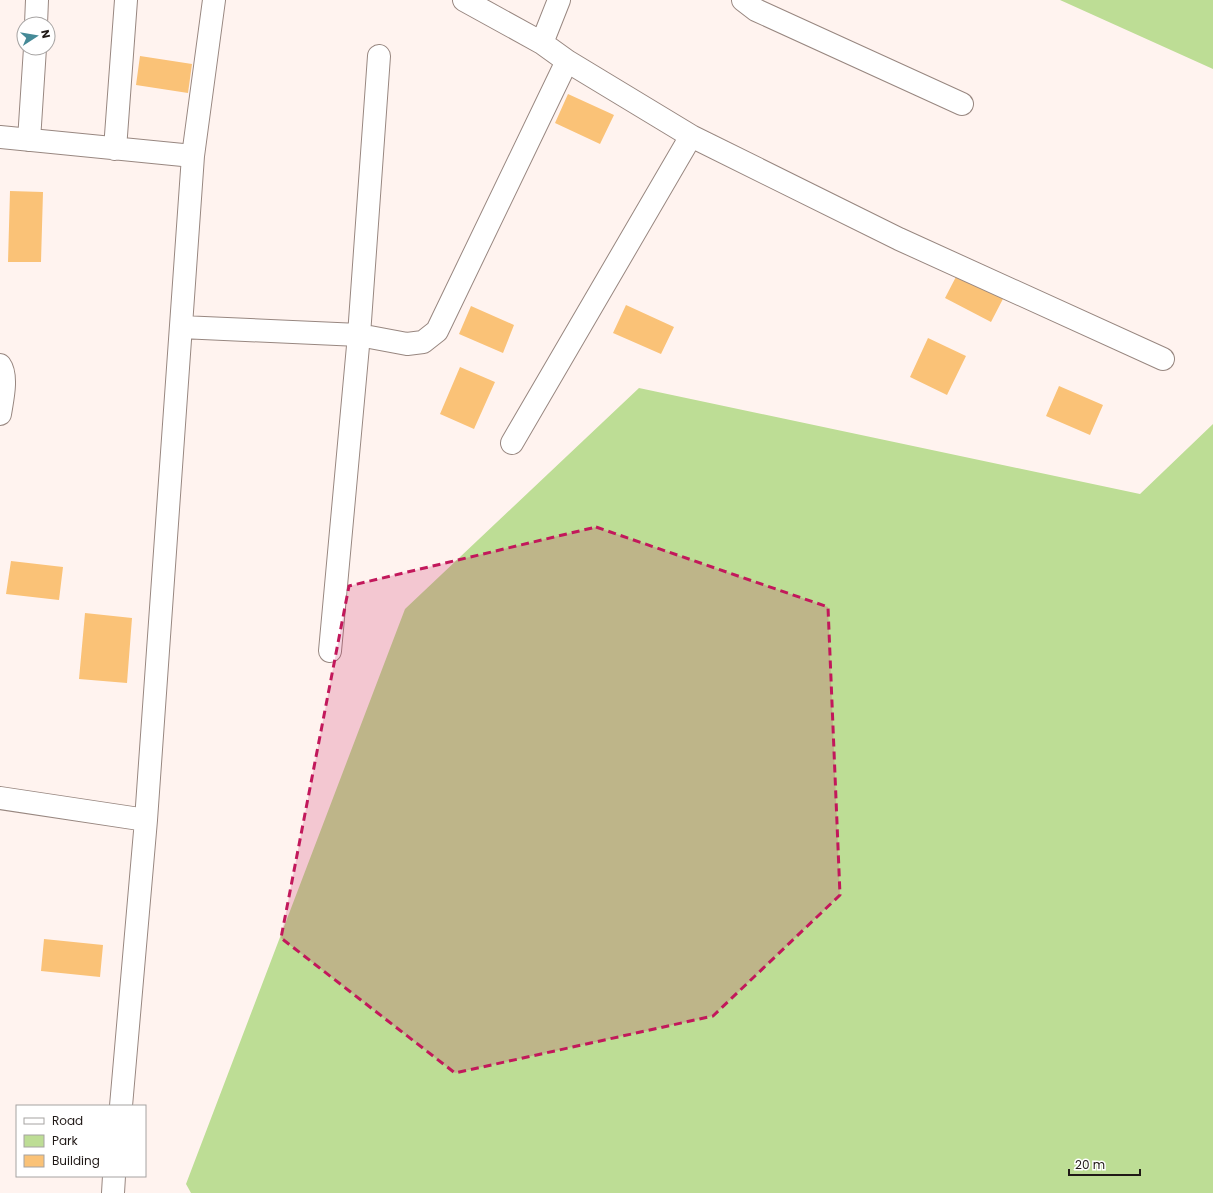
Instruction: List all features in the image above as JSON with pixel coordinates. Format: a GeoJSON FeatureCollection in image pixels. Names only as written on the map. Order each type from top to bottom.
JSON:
{"type":"FeatureCollection","features":[{"type":"Feature","properties":{"kind":"street"},"geometry":{"type":"LineString","coordinates":[[37,16],[38,0]]}},
{"type":"Feature","properties":{"kind":"street"},"geometry":{"type":"LineString","coordinates":[[115,149],[126,0]]}},
{"type":"Feature","properties":{"kind":"street"},"geometry":{"type":"LineString","coordinates":[[121,1105],[146,820],[193,156],[214,0]]}},
{"type":"Feature","properties":{"kind":"street"},"geometry":{"type":"LineString","coordinates":[[464,0],[542,43],[568,61],[691,136],[898,239],[1163,360]]}},
{"type":"Feature","properties":{"kind":"street"},"geometry":{"type":"LineString","coordinates":[[542,43],[559,0]]}},
{"type":"Feature","properties":{"kind":"street"},"geometry":{"type":"LineString","coordinates":[[743,0],[756,10],[962,104]]}},
{"type":"Feature","properties":{"kind":"street"},"geometry":{"type":"LineString","coordinates":[[29,140],[34,56]]}},
{"type":"Feature","properties":{"kind":"street"},"geometry":{"type":"LineString","coordinates":[[330,651],[359,335],[379,56]]}},
{"type":"Feature","properties":{"kind":"street"},"geometry":{"type":"LineString","coordinates":[[181,327],[359,335],[407,344],[423,342],[437,331],[568,61]]}},
{"type":"Feature","properties":{"kind":"street"},"geometry":{"type":"LineString","coordinates":[[512,443],[691,136]]}},
{"type":"Feature","properties":{"kind":"street"},"geometry":{"type":"LineString","coordinates":[[0,137],[193,156]]}},
{"type":"Feature","properties":{"kind":"street"},"geometry":{"type":"LineString","coordinates":[[0,365],[3,369],[4,387],[0,414]]}},
{"type":"Feature","properties":{"kind":"street"},"geometry":{"type":"LineString","coordinates":[[0,798],[146,820]]}},
{"type":"Feature","properties":{"kind":"street"},"geometry":{"type":"LineString","coordinates":[[113,1193],[114,1177]]}},
{"type":"Feature","properties":{"kind":"highlighted area"},"geometry":{"type":"Polygon","coordinates":[[[596,527],[828,607],[840,895],[713,1016],[455,1073],[281,938],[349,586],[596,527]]]}},
{"type":"Feature","properties":{"kind":"green space"},"geometry":{"type":"Polygon","coordinates":[[[1060,0],[1213,0],[1213,69],[1060,0]]]}},
{"type":"Feature","properties":{"kind":"green space"},"geometry":{"type":"Polygon","coordinates":[[[639,388],[1140,494],[1213,424],[1213,1193],[191,1193],[186,1184],[405,609],[639,388]]]}},
{"type":"Feature","properties":{"kind":"building"},"geometry":{"type":"Polygon","coordinates":[[[140,56],[192,64],[188,93],[136,85],[140,56]]]}},
{"type":"Feature","properties":{"kind":"building"},"geometry":{"type":"Polygon","coordinates":[[[568,94],[614,115],[600,144],[555,123],[568,94]]]}},
{"type":"Feature","properties":{"kind":"building"},"geometry":{"type":"Polygon","coordinates":[[[10,191],[43,192],[41,262],[8,262],[10,191]]]}},
{"type":"Feature","properties":{"kind":"building"},"geometry":{"type":"Polygon","coordinates":[[[959,271],[1005,295],[991,322],[945,298],[959,271]]]}},
{"type":"Feature","properties":{"kind":"building"},"geometry":{"type":"Polygon","coordinates":[[[626,305],[674,327],[661,354],[613,333],[626,305]]]}},
{"type":"Feature","properties":{"kind":"building"},"geometry":{"type":"Polygon","coordinates":[[[471,306],[514,325],[503,353],[459,334],[471,306]]]}},
{"type":"Feature","properties":{"kind":"building"},"geometry":{"type":"Polygon","coordinates":[[[928,338],[966,356],[947,395],[910,377],[928,338]]]}},
{"type":"Feature","properties":{"kind":"building"},"geometry":{"type":"Polygon","coordinates":[[[460,367],[495,382],[474,429],[440,414],[460,367]]]}},
{"type":"Feature","properties":{"kind":"building"},"geometry":{"type":"Polygon","coordinates":[[[1059,386],[1103,405],[1090,435],[1046,416],[1059,386]]]}},
{"type":"Feature","properties":{"kind":"building"},"geometry":{"type":"Polygon","coordinates":[[[11,561],[63,567],[59,600],[6,594],[11,561]]]}},
{"type":"Feature","properties":{"kind":"building"},"geometry":{"type":"Polygon","coordinates":[[[85,613],[132,618],[127,683],[79,679],[85,613]]]}},
{"type":"Feature","properties":{"kind":"building"},"geometry":{"type":"Polygon","coordinates":[[[44,939],[103,945],[100,977],[41,971],[44,939]]]}}]}
